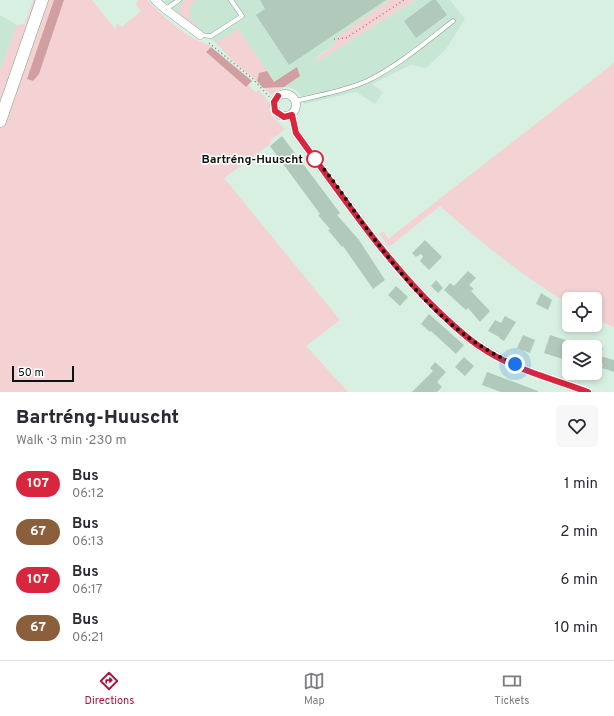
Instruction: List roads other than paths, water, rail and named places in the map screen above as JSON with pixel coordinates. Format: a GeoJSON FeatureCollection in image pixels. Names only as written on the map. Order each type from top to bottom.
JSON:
{"type":"FeatureCollection","features":[{"type":"Feature","properties":{"kind":"main road"},"geometry":{"type":"LineString","coordinates":[[0,120],[42,0]]}},
{"type":"Feature","properties":{"kind":"street"},"geometry":{"type":"LineString","coordinates":[[155,0],[200,35]]}},
{"type":"Feature","properties":{"kind":"street"},"geometry":{"type":"LineString","coordinates":[[283,94],[291,95],[296,101],[296,109],[292,115],[284,117],[275,111],[274,102],[278,96],[283,94]]}},
{"type":"Feature","properties":{"kind":"street"},"geometry":{"type":"LineString","coordinates":[[292,115],[296,133],[382,249],[410,284],[450,322],[482,348],[497,357],[588,392]]}},
{"type":"Feature","properties":{"kind":"lane"},"geometry":{"type":"LineString","coordinates":[[165,9],[179,0]]}},
{"type":"Feature","properties":{"kind":"lane"},"geometry":{"type":"LineString","coordinates":[[200,35],[211,36],[242,16],[231,0]]}},
{"type":"Feature","properties":{"kind":"lane"},"geometry":{"type":"LineString","coordinates":[[296,101],[351,87],[368,80],[412,53],[453,21]]}},
{"type":"Feature","properties":{"kind":"place","name":"Bartréng-Huuscht"},"geometry":{"type":"Point","coordinates":[315,159]}}]}
